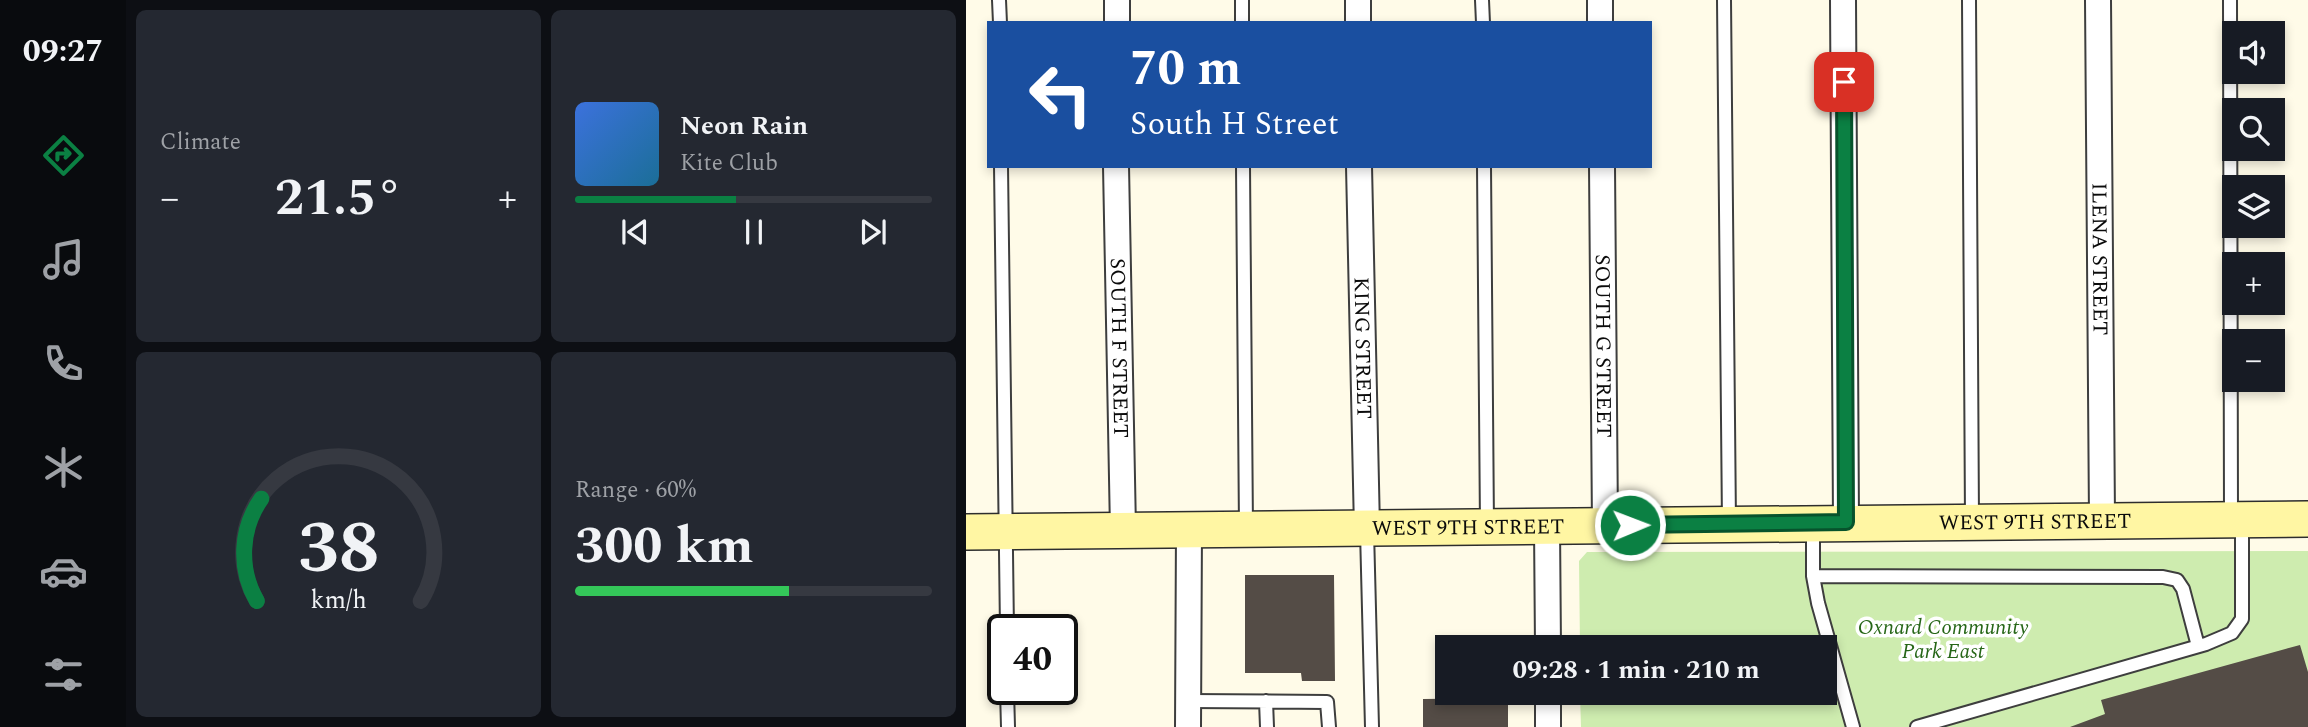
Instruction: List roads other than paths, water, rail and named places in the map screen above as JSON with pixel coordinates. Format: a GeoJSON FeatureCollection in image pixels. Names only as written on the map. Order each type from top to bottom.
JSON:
{"type":"FeatureCollection","features":[{"type":"Feature","properties":{"kind":"street"},"geometry":{"type":"LineString","coordinates":[[1117,0],[1117,21]]}},
{"type":"Feature","properties":{"kind":"street"},"geometry":{"type":"LineString","coordinates":[[1358,0],[1358,21]]}},
{"type":"Feature","properties":{"kind":"street"},"geometry":{"type":"LineString","coordinates":[[1600,0],[1600,21]]}},
{"type":"Feature","properties":{"kind":"street"},"geometry":{"type":"LineString","coordinates":[[1830,523],[1843,0]]}},
{"type":"Feature","properties":{"kind":"street","name":"ILENA STREET"},"geometry":{"type":"LineString","coordinates":[[2098,0],[2102,519]]}},
{"type":"Feature","properties":{"kind":"street","name":"SOUTH F STREET"},"geometry":{"type":"LineString","coordinates":[[1116,168],[1124,530]]}},
{"type":"Feature","properties":{"kind":"street","name":"KING STREET"},"geometry":{"type":"LineString","coordinates":[[1359,168],[1367,529]]}},
{"type":"Feature","properties":{"kind":"street","name":"SOUTH G STREET"},"geometry":{"type":"LineString","coordinates":[[1602,168],[1605,525]]}},
{"type":"Feature","properties":{"kind":"street","name":"WEST 9TH STREET"},"geometry":{"type":"LineString","coordinates":[[966,532],[2308,519]]}},
{"type":"Feature","properties":{"kind":"street"},"geometry":{"type":"LineString","coordinates":[[1547,526],[1548,635]]}},
{"type":"Feature","properties":{"kind":"street"},"geometry":{"type":"LineString","coordinates":[[1188,727],[1189,529]]}},
{"type":"Feature","properties":{"kind":"street"},"geometry":{"type":"LineString","coordinates":[[1548,705],[1548,727]]}},
{"type":"Feature","properties":{"kind":"lane"},"geometry":{"type":"LineString","coordinates":[[999,0],[1000,21]]}},
{"type":"Feature","properties":{"kind":"lane"},"geometry":{"type":"LineString","coordinates":[[1242,0],[1242,21]]}},
{"type":"Feature","properties":{"kind":"lane"},"geometry":{"type":"LineString","coordinates":[[1482,0],[1483,21]]}},
{"type":"Feature","properties":{"kind":"lane"},"geometry":{"type":"LineString","coordinates":[[1724,0],[1729,524]]}},
{"type":"Feature","properties":{"kind":"lane"},"geometry":{"type":"LineString","coordinates":[[1969,0],[1972,521]]}},
{"type":"Feature","properties":{"kind":"lane"},"geometry":{"type":"LineString","coordinates":[[1917,727],[2198,646],[2232,633],[2242,619],[2237,520],[2230,0]]}},
{"type":"Feature","properties":{"kind":"lane"},"geometry":{"type":"LineString","coordinates":[[1001,168],[1007,614]]}},
{"type":"Feature","properties":{"kind":"lane"},"geometry":{"type":"LineString","coordinates":[[1243,168],[1246,529]]}},
{"type":"Feature","properties":{"kind":"lane"},"geometry":{"type":"LineString","coordinates":[[1484,168],[1487,526]]}},
{"type":"Feature","properties":{"kind":"lane"},"geometry":{"type":"LineString","coordinates":[[1830,523],[1813,576],[1821,615],[1853,727]]}},
{"type":"Feature","properties":{"kind":"lane"},"geometry":{"type":"LineString","coordinates":[[1367,529],[1372,727]]}},
{"type":"Feature","properties":{"kind":"lane"},"geometry":{"type":"LineString","coordinates":[[1813,576],[2163,577],[2177,580],[2183,589],[2198,646]]}},
{"type":"Feature","properties":{"kind":"lane"},"geometry":{"type":"LineString","coordinates":[[1188,701],[1327,702],[1329,727]]}},
{"type":"Feature","properties":{"kind":"lane"},"geometry":{"type":"LineString","coordinates":[[1266,701],[1267,727]]}},
{"type":"Feature","properties":{"kind":"lane"},"geometry":{"type":"LineString","coordinates":[[1007,705],[1008,727]]}},
{"type":"Feature","properties":{"kind":"park label","name":"Oxnard Community Park East"},"geometry":{"type":"Point","coordinates":[1943,639]}}]}
